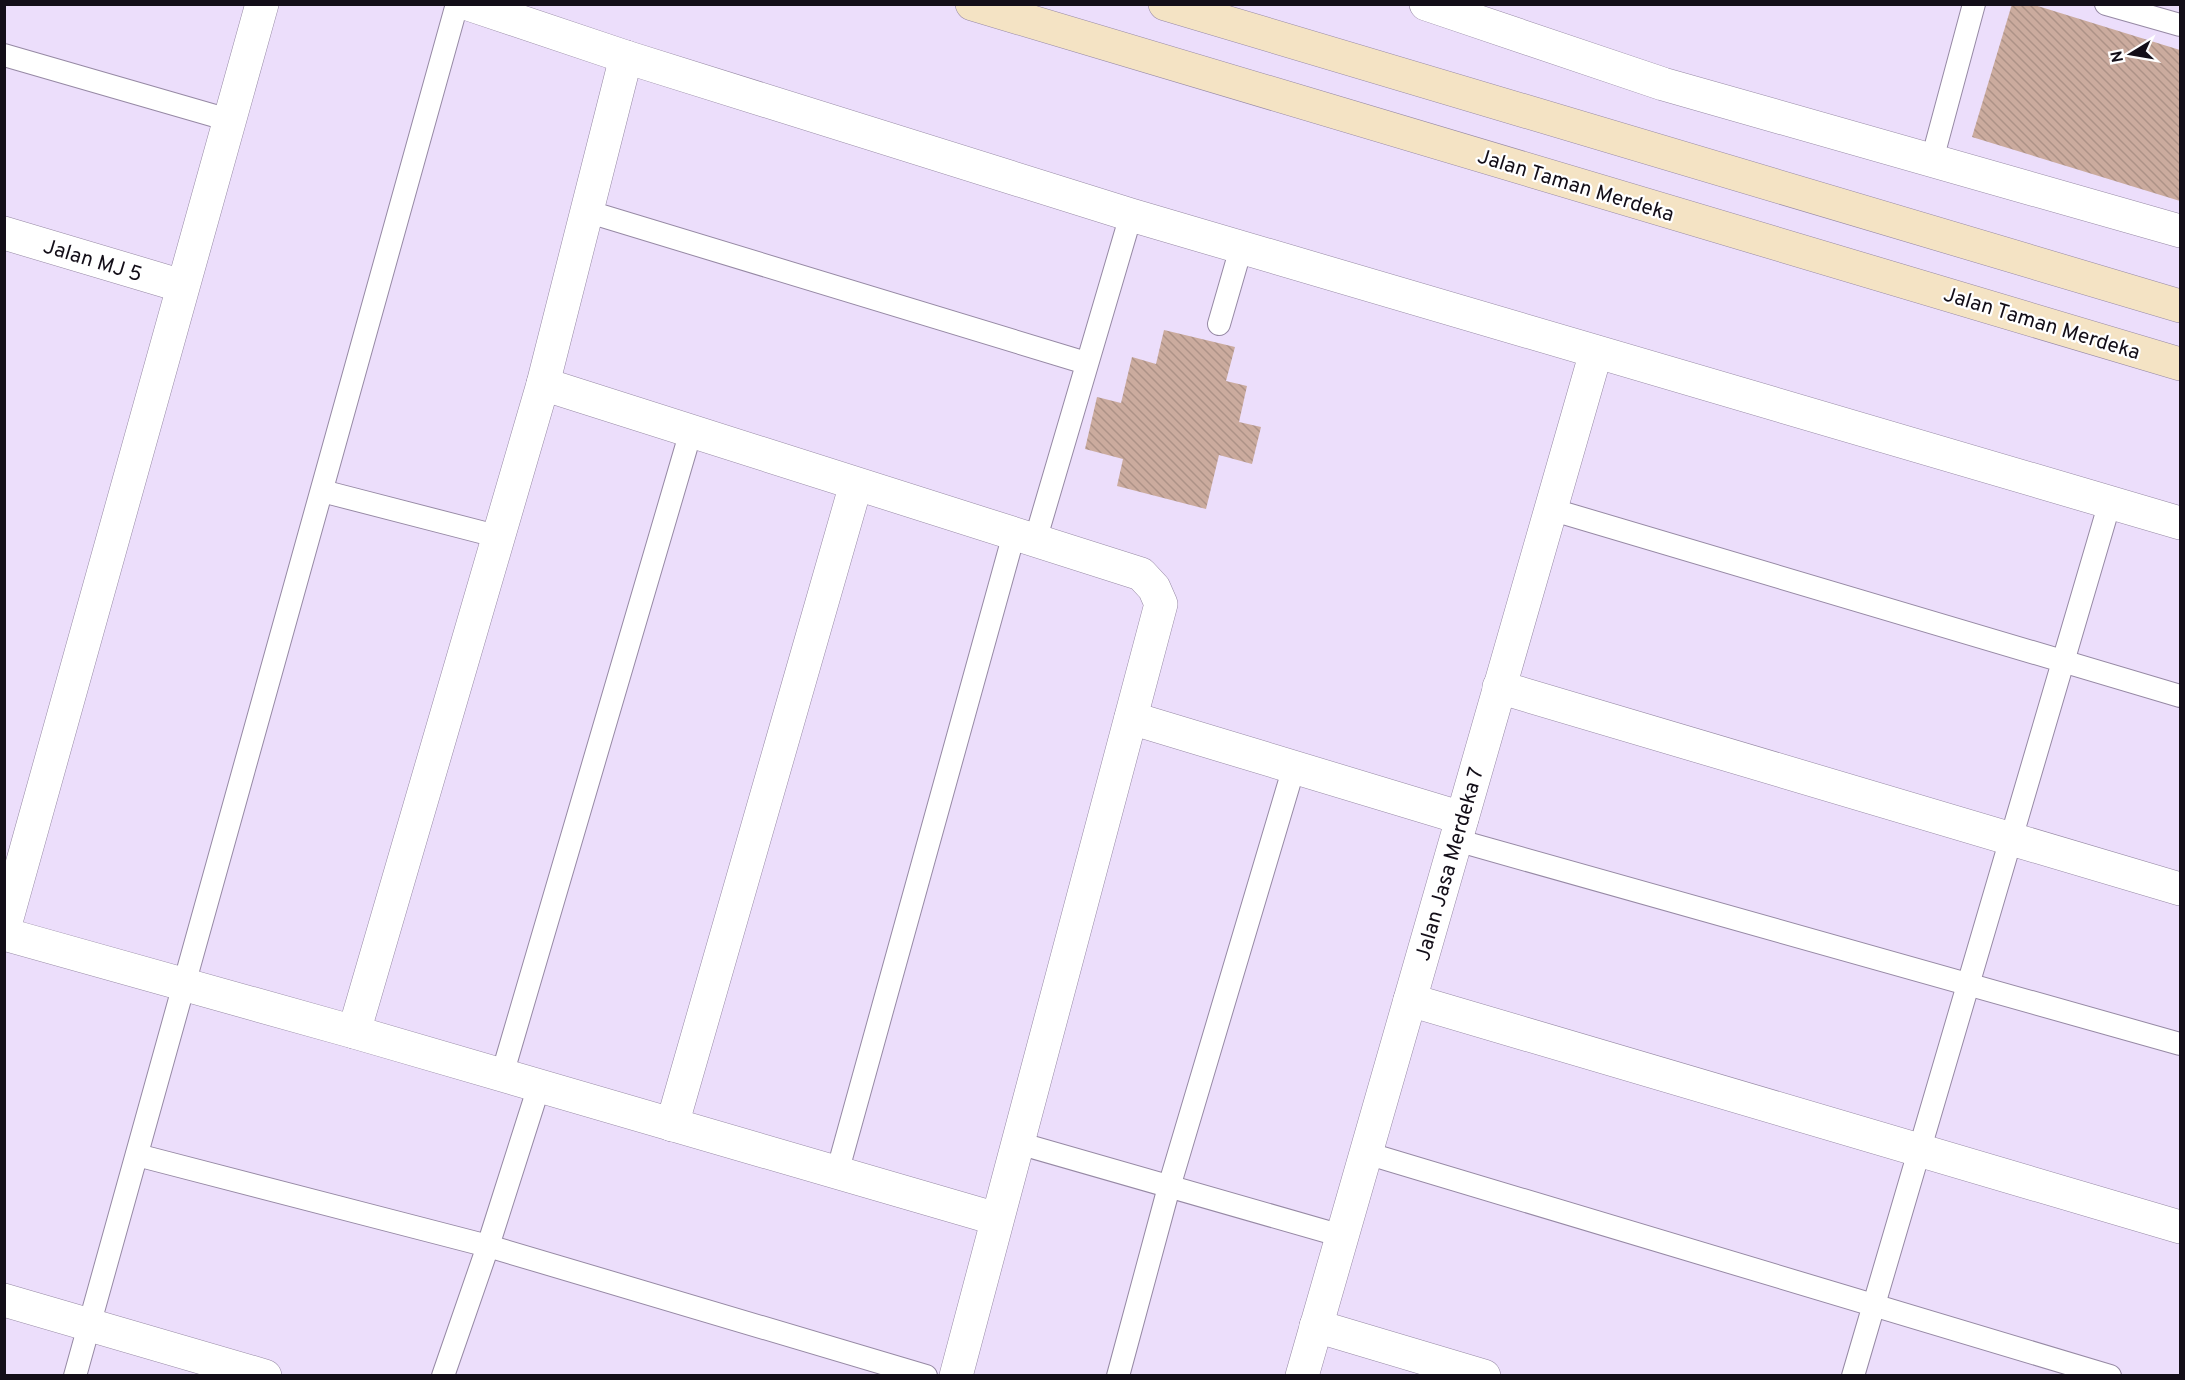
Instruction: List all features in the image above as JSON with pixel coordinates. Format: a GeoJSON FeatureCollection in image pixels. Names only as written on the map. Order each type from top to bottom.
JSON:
{"type":"FeatureCollection","features":[{"type":"Feature","properties":{"kind":"main road","name":"Jalan Taman Merdeka"},"geometry":{"type":"LineString","coordinates":[[972,4],[2181,364]]}},
{"type":"Feature","properties":{"kind":"main road"},"geometry":{"type":"LineString","coordinates":[[1165,4],[1252,17],[2181,306]]}},
{"type":"Feature","properties":{"kind":"street"},"geometry":{"type":"LineString","coordinates":[[4,929],[262,4]]}},
{"type":"Feature","properties":{"kind":"street"},"geometry":{"type":"LineString","coordinates":[[468,4],[626,57],[1131,215],[2181,523]]}},
{"type":"Feature","properties":{"kind":"street"},"geometry":{"type":"LineString","coordinates":[[1425,4],[1664,84],[2181,231]]}},
{"type":"Feature","properties":{"kind":"street"},"geometry":{"type":"LineString","coordinates":[[354,1032],[543,384],[626,57]]}},
{"type":"Feature","properties":{"kind":"street","name":"Jalan MJ 5"},"geometry":{"type":"LineString","coordinates":[[4,233],[182,286]]}},
{"type":"Feature","properties":{"kind":"street","name":"Jalan Jasa Merdeka 7"},"geometry":{"type":"LineString","coordinates":[[1302,1376],[1596,352]]}},
{"type":"Feature","properties":{"kind":"street"},"geometry":{"type":"LineString","coordinates":[[543,384],[1141,574],[1154,588],[1161,604],[956,1376]]}},
{"type":"Feature","properties":{"kind":"street"},"geometry":{"type":"LineString","coordinates":[[672,1125],[856,484]]}},
{"type":"Feature","properties":{"kind":"street"},"geometry":{"type":"LineString","coordinates":[[1499,687],[2181,889]]}},
{"type":"Feature","properties":{"kind":"street"},"geometry":{"type":"LineString","coordinates":[[1131,718],[1294,767],[1459,829]]}},
{"type":"Feature","properties":{"kind":"street"},"geometry":{"type":"LineString","coordinates":[[4,934],[354,1032],[998,1220]]}},
{"type":"Feature","properties":{"kind":"street"},"geometry":{"type":"LineString","coordinates":[[1410,1000],[2181,1227]]}},
{"type":"Feature","properties":{"kind":"street"},"geometry":{"type":"LineString","coordinates":[[4,1300],[265,1376]]}},
{"type":"Feature","properties":{"kind":"street"},"geometry":{"type":"LineString","coordinates":[[1316,1326],[1484,1376]]}},
{"type":"Feature","properties":{"kind":"lane"},"geometry":{"type":"LineString","coordinates":[[75,1376],[457,4]]}},
{"type":"Feature","properties":{"kind":"lane"},"geometry":{"type":"LineString","coordinates":[[1932,160],[1974,4]]}},
{"type":"Feature","properties":{"kind":"lane"},"geometry":{"type":"LineString","coordinates":[[2106,4],[2181,25]]}},
{"type":"Feature","properties":{"kind":"lane"},"geometry":{"type":"LineString","coordinates":[[4,55],[229,120]]}},
{"type":"Feature","properties":{"kind":"lane"},"geometry":{"type":"LineString","coordinates":[[586,210],[1086,363]]}},
{"type":"Feature","properties":{"kind":"lane"},"geometry":{"type":"LineString","coordinates":[[837,1173],[1025,537],[1086,363],[1131,215]]}},
{"type":"Feature","properties":{"kind":"lane"},"geometry":{"type":"LineString","coordinates":[[1219,324],[1241,248]]}},
{"type":"Feature","properties":{"kind":"lane"},"geometry":{"type":"LineString","coordinates":[[502,1075],[691,431]]}},
{"type":"Feature","properties":{"kind":"lane"},"geometry":{"type":"LineString","coordinates":[[322,490],[500,537]]}},
{"type":"Feature","properties":{"kind":"lane"},"geometry":{"type":"LineString","coordinates":[[1853,1376],[2110,502]]}},
{"type":"Feature","properties":{"kind":"lane"},"geometry":{"type":"LineString","coordinates":[[1550,509],[2181,696]]}},
{"type":"Feature","properties":{"kind":"lane"},"geometry":{"type":"LineString","coordinates":[[1118,1376],[1169,1187],[1294,767]]}},
{"type":"Feature","properties":{"kind":"lane"},"geometry":{"type":"LineString","coordinates":[[1459,829],[1968,984],[2181,1044]]}},
{"type":"Feature","properties":{"kind":"lane"},"geometry":{"type":"LineString","coordinates":[[443,1376],[488,1246],[539,1086]]}},
{"type":"Feature","properties":{"kind":"lane"},"geometry":{"type":"LineString","coordinates":[[1018,1143],[1342,1236]]}},
{"type":"Feature","properties":{"kind":"lane"},"geometry":{"type":"LineString","coordinates":[[1366,1153],[2110,1376]]}},
{"type":"Feature","properties":{"kind":"lane"},"geometry":{"type":"LineString","coordinates":[[137,1155],[488,1246],[926,1376]]}},
{"type":"Feature","properties":{"kind":"building"},"geometry":{"type":"Polygon","coordinates":[[[2012,4],[2031,4],[2180,50],[2180,201],[1972,137],[2012,4]]]}},
{"type":"Feature","properties":{"kind":"building"},"geometry":{"type":"Polygon","coordinates":[[[1164,330],[1235,347],[1226,381],[1247,386],[1239,422],[1261,427],[1252,464],[1219,455],[1206,509],[1117,486],[1123,459],[1085,449],[1097,397],[1121,403],[1132,357],[1156,364],[1164,330]]]}}]}
